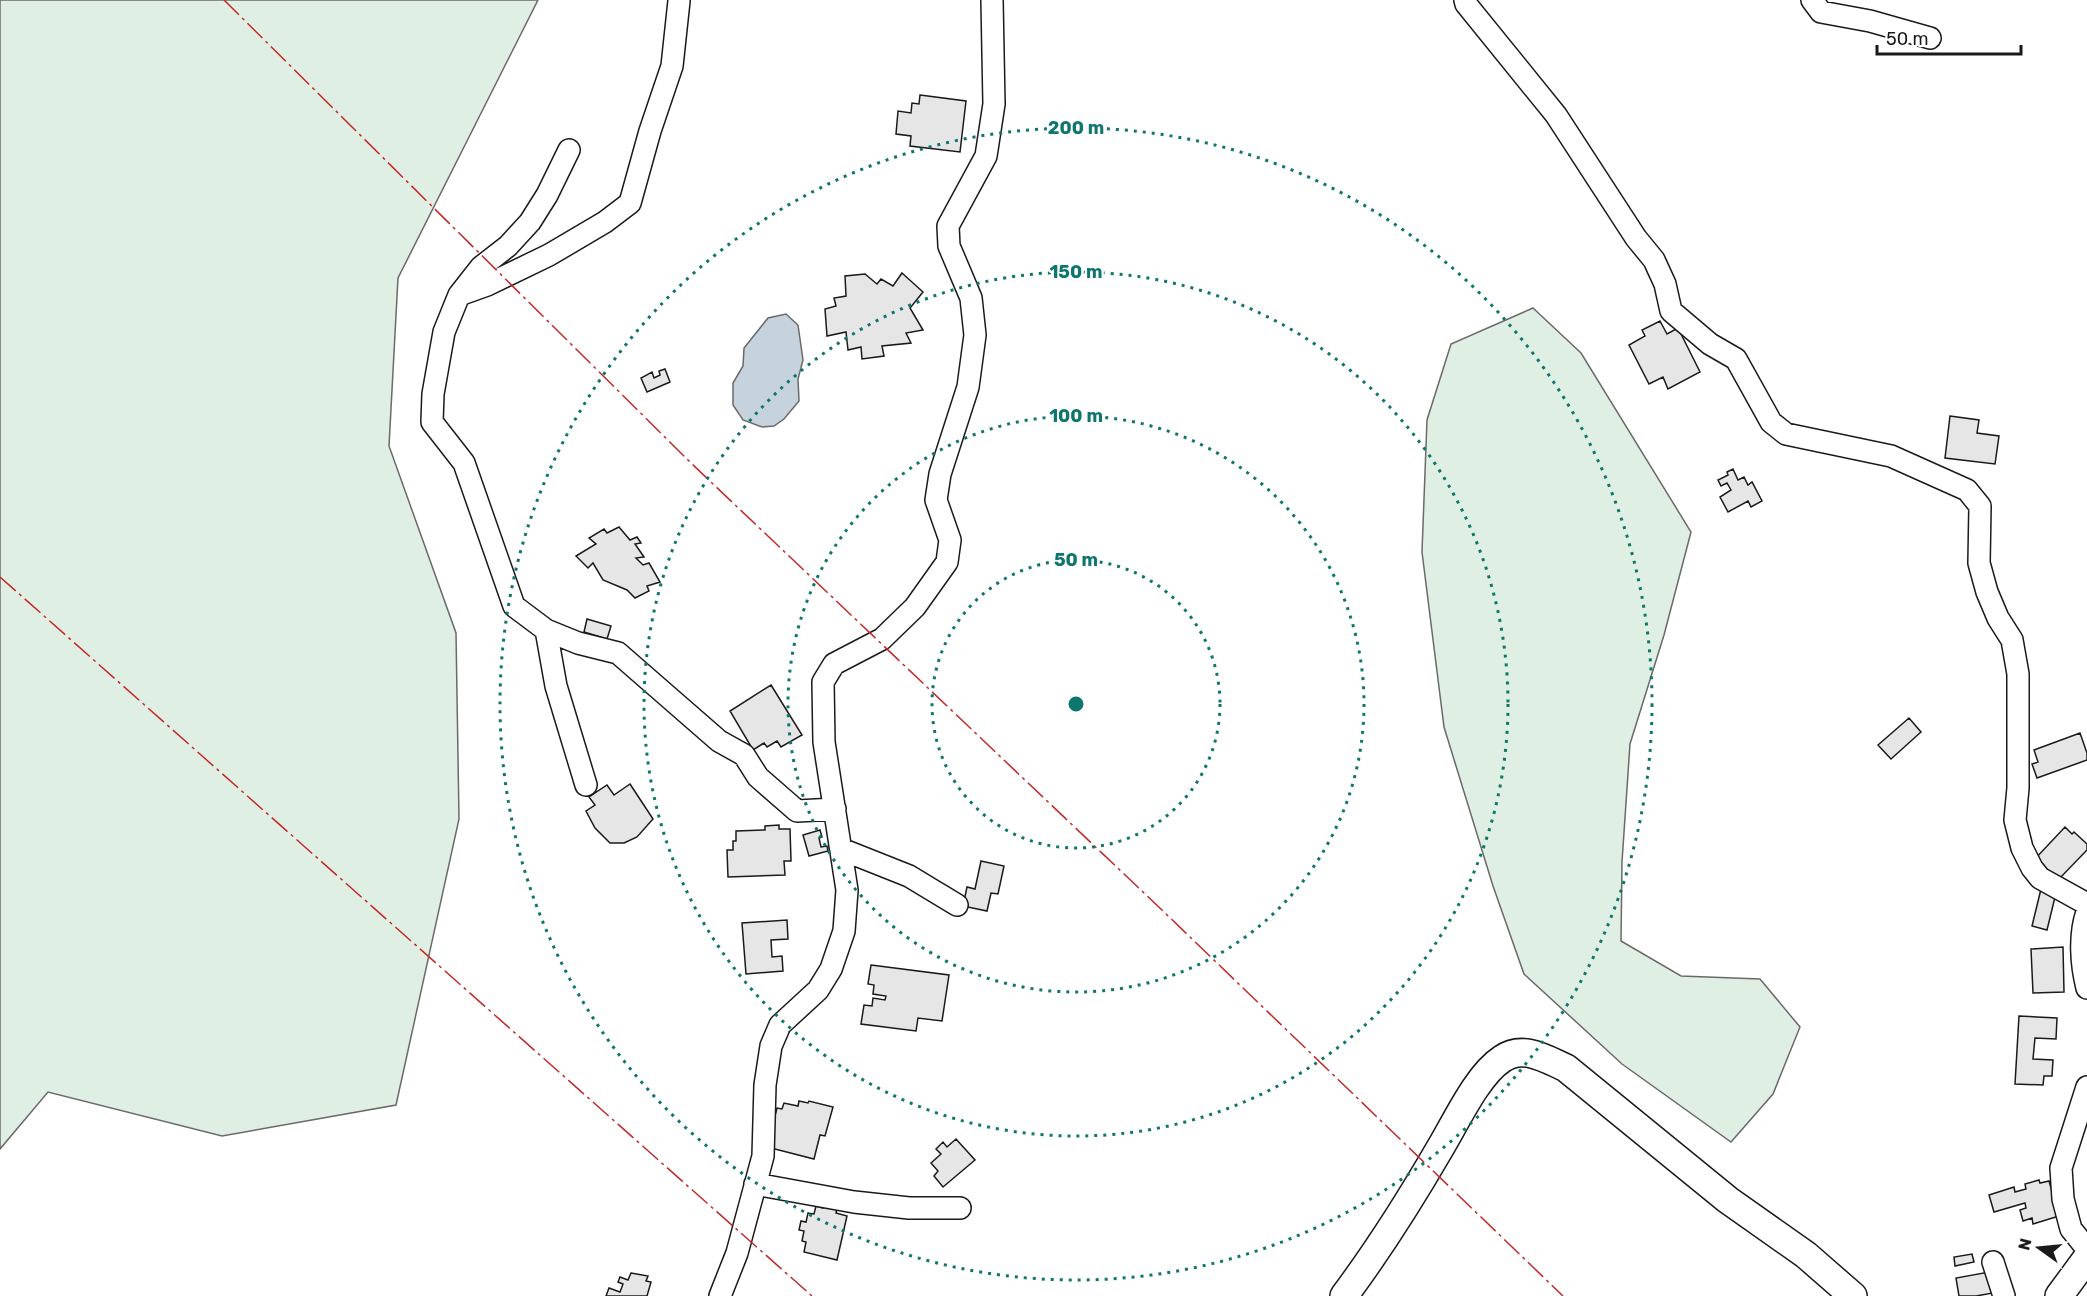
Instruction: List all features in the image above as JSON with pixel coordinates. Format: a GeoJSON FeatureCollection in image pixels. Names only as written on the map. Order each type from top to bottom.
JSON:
{"type":"FeatureCollection","features":[{"type":"Feature","properties":{"kind":"main road"},"geometry":{"type":"LineString","coordinates":[[1344,1296],[1373,1256],[1486,1074],[1502,1058],[1517,1053],[1537,1054],[1566,1068],[1728,1200],[1806,1256],[1852,1296]]}},
{"type":"Feature","properties":{"kind":"main road"},"geometry":{"type":"LineString","coordinates":[[2059,1296],[2087,1258]]}},
{"type":"Feature","properties":{"kind":"street"},"geometry":{"type":"LineString","coordinates":[[720,1296],[737,1253],[763,1156],[765,1085],[771,1046],[780,1025],[818,990],[831,969],[844,931],[847,890],[825,742],[823,682],[834,664],[882,639],[915,607],[947,562],[950,540],[936,500],[940,474],[968,387],[975,335],[971,298],[949,246],[948,226],[986,156],[994,104],[992,0]]}},
{"type":"Feature","properties":{"kind":"street"},"geometry":{"type":"LineString","coordinates":[[1465,0],[1556,115],[1636,238],[1654,260],[1665,284],[1671,311],[1710,344],[1737,359],[1771,422],[1786,434],[1891,456],[1967,490],[1980,506],[1979,563],[1987,592],[1998,618],[2012,640],[2018,674],[2018,788],[2015,820],[2022,848],[2040,878],[2087,904]]}},
{"type":"Feature","properties":{"kind":"street"},"geometry":{"type":"LineString","coordinates":[[1812,0],[1821,12],[1869,21],[1930,38]]}},
{"type":"Feature","properties":{"kind":"street"},"geometry":{"type":"LineString","coordinates":[[459,295],[487,285],[549,255],[605,222],[630,203],[650,131],[672,66],[680,1]]}},
{"type":"Feature","properties":{"kind":"street"},"geometry":{"type":"LineString","coordinates":[[569,150],[547,195],[530,222],[508,246],[481,267],[459,295],[444,332],[433,394],[432,422],[464,463],[514,606],[546,630],[578,643],[618,654],[719,741],[744,755],[758,777],[797,811],[835,809]]}},
{"type":"Feature","properties":{"kind":"street"},"geometry":{"type":"LineString","coordinates":[[546,630],[556,686],[586,785]]}},
{"type":"Feature","properties":{"kind":"street"},"geometry":{"type":"LineString","coordinates":[[840,849],[909,876],[957,905]]}},
{"type":"Feature","properties":{"kind":"street"},"geometry":{"type":"LineString","coordinates":[[2087,912],[2083,937],[2083,970],[2087,988]]}},
{"type":"Feature","properties":{"kind":"street"},"geometry":{"type":"LineString","coordinates":[[2087,1087],[2061,1168],[2063,1199],[2072,1228],[2087,1249]]}},
{"type":"Feature","properties":{"kind":"street"},"geometry":{"type":"LineString","coordinates":[[755,1184],[854,1202],[909,1208],[960,1208]]}},
{"type":"Feature","properties":{"kind":"street"},"geometry":{"type":"LineString","coordinates":[[1993,1262],[2004,1296]]}},
{"type":"Feature","properties":{"kind":"green space"},"geometry":{"type":"Polygon","coordinates":[[[0,0],[538,0],[398,278],[389,446],[456,633],[459,819],[396,1105],[222,1136],[48,1092],[0,1149],[0,0]]]}},
{"type":"Feature","properties":{"kind":"green space"},"geometry":{"type":"Polygon","coordinates":[[[1533,308],[1581,353],[1691,532],[1664,635],[1630,744],[1622,862],[1621,941],[1681,976],[1760,979],[1800,1027],[1773,1094],[1731,1142],[1622,1064],[1524,974],[1493,886],[1444,727],[1422,552],[1427,420],[1451,344],[1533,308]]]}},
{"type":"Feature","properties":{"kind":"shaded area"},"geometry":{"type":"Polygon","coordinates":[[[786,314],[798,325],[803,360],[798,379],[799,401],[784,419],[774,426],[762,427],[743,420],[733,405],[733,383],[743,366],[744,348],[768,318],[786,314]]]}},
{"type":"Feature","properties":{"kind":"building"},"geometry":{"type":"Polygon","coordinates":[[[920,95],[966,101],[960,152],[910,146],[911,136],[896,134],[898,111],[911,113],[912,103],[919,104],[920,95]]]}},
{"type":"Feature","properties":{"kind":"building"},"geometry":{"type":"Polygon","coordinates":[[[902,273],[923,292],[910,308],[923,330],[906,333],[911,343],[882,346],[884,356],[862,359],[861,347],[848,350],[846,332],[827,336],[825,309],[836,306],[834,298],[846,296],[845,276],[865,274],[877,284],[881,279],[893,286],[902,273]]]}},
{"type":"Feature","properties":{"kind":"building"},"geometry":{"type":"Polygon","coordinates":[[[1660,321],[1667,334],[1678,328],[1700,372],[1668,389],[1663,377],[1649,384],[1629,345],[1645,336],[1642,330],[1660,321]]]}},
{"type":"Feature","properties":{"kind":"building"},"geometry":{"type":"Polygon","coordinates":[[[665,369],[670,382],[647,392],[641,378],[652,372],[654,378],[660,375],[659,371],[665,369]]]}},
{"type":"Feature","properties":{"kind":"building"},"geometry":{"type":"Polygon","coordinates":[[[1950,416],[1979,420],[1977,433],[1999,436],[1995,464],[1945,458],[1950,416]]]}},
{"type":"Feature","properties":{"kind":"building"},"geometry":{"type":"Polygon","coordinates":[[[1733,469],[1738,480],[1744,477],[1748,485],[1752,482],[1762,501],[1751,507],[1748,501],[1728,512],[1720,497],[1731,490],[1727,483],[1721,486],[1718,480],[1728,475],[1727,472],[1733,469]]]}},
{"type":"Feature","properties":{"kind":"building"},"geometry":{"type":"Polygon","coordinates":[[[619,527],[630,540],[637,537],[641,543],[635,544],[644,557],[636,558],[643,565],[649,563],[660,582],[647,586],[649,591],[635,598],[627,590],[603,580],[593,563],[588,568],[576,556],[596,544],[589,538],[604,529],[607,533],[619,527]]]}},
{"type":"Feature","properties":{"kind":"building"},"geometry":{"type":"Polygon","coordinates":[[[587,619],[611,626],[607,639],[584,632],[587,619]]]}},
{"type":"Feature","properties":{"kind":"building"},"geometry":{"type":"Polygon","coordinates":[[[771,685],[802,735],[781,747],[777,741],[767,747],[764,743],[753,750],[730,711],[771,685]]]}},
{"type":"Feature","properties":{"kind":"building"},"geometry":{"type":"Polygon","coordinates":[[[1909,718],[1921,732],[1891,759],[1878,745],[1909,718]]]}},
{"type":"Feature","properties":{"kind":"building"},"geometry":{"type":"Polygon","coordinates":[[[2080,733],[2087,760],[2037,778],[2032,764],[2038,762],[2034,750],[2080,733]]]}},
{"type":"Feature","properties":{"kind":"building"},"geometry":{"type":"Polygon","coordinates":[[[630,784],[653,819],[637,837],[624,843],[610,843],[595,828],[586,811],[595,805],[589,797],[607,785],[614,795],[630,784]]]}},
{"type":"Feature","properties":{"kind":"building"},"geometry":{"type":"Polygon","coordinates":[[[779,825],[779,829],[790,829],[791,861],[784,861],[785,875],[728,877],[727,850],[733,850],[736,831],[765,830],[765,826],[779,825]]]}},
{"type":"Feature","properties":{"kind":"building"},"geometry":{"type":"Polygon","coordinates":[[[2065,827],[2087,844],[2087,850],[2059,879],[2050,877],[2033,861],[2065,827]]]}},
{"type":"Feature","properties":{"kind":"building"},"geometry":{"type":"Polygon","coordinates":[[[820,830],[821,847],[827,846],[828,851],[809,856],[803,835],[820,830]]]}},
{"type":"Feature","properties":{"kind":"building"},"geometry":{"type":"Polygon","coordinates":[[[981,861],[1004,866],[998,894],[991,893],[987,911],[963,906],[967,887],[975,889],[981,861]]]}},
{"type":"Feature","properties":{"kind":"building"},"geometry":{"type":"Polygon","coordinates":[[[2041,889],[2056,893],[2047,930],[2032,926],[2041,889]]]}},
{"type":"Feature","properties":{"kind":"building"},"geometry":{"type":"Polygon","coordinates":[[[787,920],[788,939],[771,940],[772,957],[782,956],[783,971],[746,974],[742,923],[787,920]]]}},
{"type":"Feature","properties":{"kind":"building"},"geometry":{"type":"Polygon","coordinates":[[[2063,947],[2064,992],[2033,993],[2031,949],[2063,947]]]}},
{"type":"Feature","properties":{"kind":"building"},"geometry":{"type":"Polygon","coordinates":[[[871,965],[949,975],[942,1021],[918,1018],[916,1031],[861,1024],[864,1005],[872,1006],[873,998],[885,1000],[886,996],[873,994],[874,985],[868,984],[871,965]]]}},
{"type":"Feature","properties":{"kind":"building"},"geometry":{"type":"Polygon","coordinates":[[[2019,1016],[2057,1018],[2056,1039],[2035,1038],[2033,1059],[2053,1060],[2052,1076],[2044,1076],[2043,1085],[2015,1084],[2019,1016]]]}},
{"type":"Feature","properties":{"kind":"building"},"geometry":{"type":"Polygon","coordinates":[[[799,1101],[833,1107],[825,1136],[820,1135],[814,1159],[767,1147],[777,1108],[782,1109],[784,1103],[798,1106],[799,1101]]]}},
{"type":"Feature","properties":{"kind":"building"},"geometry":{"type":"Polygon","coordinates":[[[956,1139],[975,1160],[943,1187],[934,1176],[938,1171],[931,1163],[941,1154],[936,1149],[943,1142],[947,1147],[956,1139]]]}},
{"type":"Feature","properties":{"kind":"building"},"geometry":{"type":"Polygon","coordinates":[[[2039,1180],[2040,1183],[2049,1181],[2059,1216],[2033,1224],[2032,1218],[2023,1221],[2020,1210],[2026,1208],[2025,1203],[1994,1212],[1989,1195],[2014,1187],[2015,1192],[2026,1189],[2025,1184],[2039,1180]]]}},
{"type":"Feature","properties":{"kind":"building"},"geometry":{"type":"Polygon","coordinates":[[[825,1201],[838,1204],[836,1213],[847,1216],[837,1260],[804,1252],[806,1242],[802,1241],[804,1231],[799,1230],[801,1221],[806,1222],[808,1213],[814,1214],[816,1206],[823,1208],[825,1201]]]}},
{"type":"Feature","properties":{"kind":"building"},"geometry":{"type":"Polygon","coordinates":[[[1972,1254],[1974,1262],[1955,1266],[1954,1257],[1972,1254]]]}},
{"type":"Feature","properties":{"kind":"building"},"geometry":{"type":"Polygon","coordinates":[[[1989,1272],[1993,1293],[1959,1296],[1956,1278],[1989,1272]]]}},
{"type":"Feature","properties":{"kind":"building"},"geometry":{"type":"Polygon","coordinates":[[[631,1273],[648,1276],[646,1281],[651,1282],[647,1296],[606,1296],[609,1288],[620,1292],[623,1284],[618,1282],[620,1277],[628,1280],[631,1273]]]}},
{"type":"Feature","properties":{"kind":"power"},"geometry":{"type":"LineString","coordinates":[[224,0],[692,464],[1163,911],[1563,1296]]}},
{"type":"Feature","properties":{"kind":"power"},"geometry":{"type":"LineString","coordinates":[[0,577],[812,1296]]}}]}
